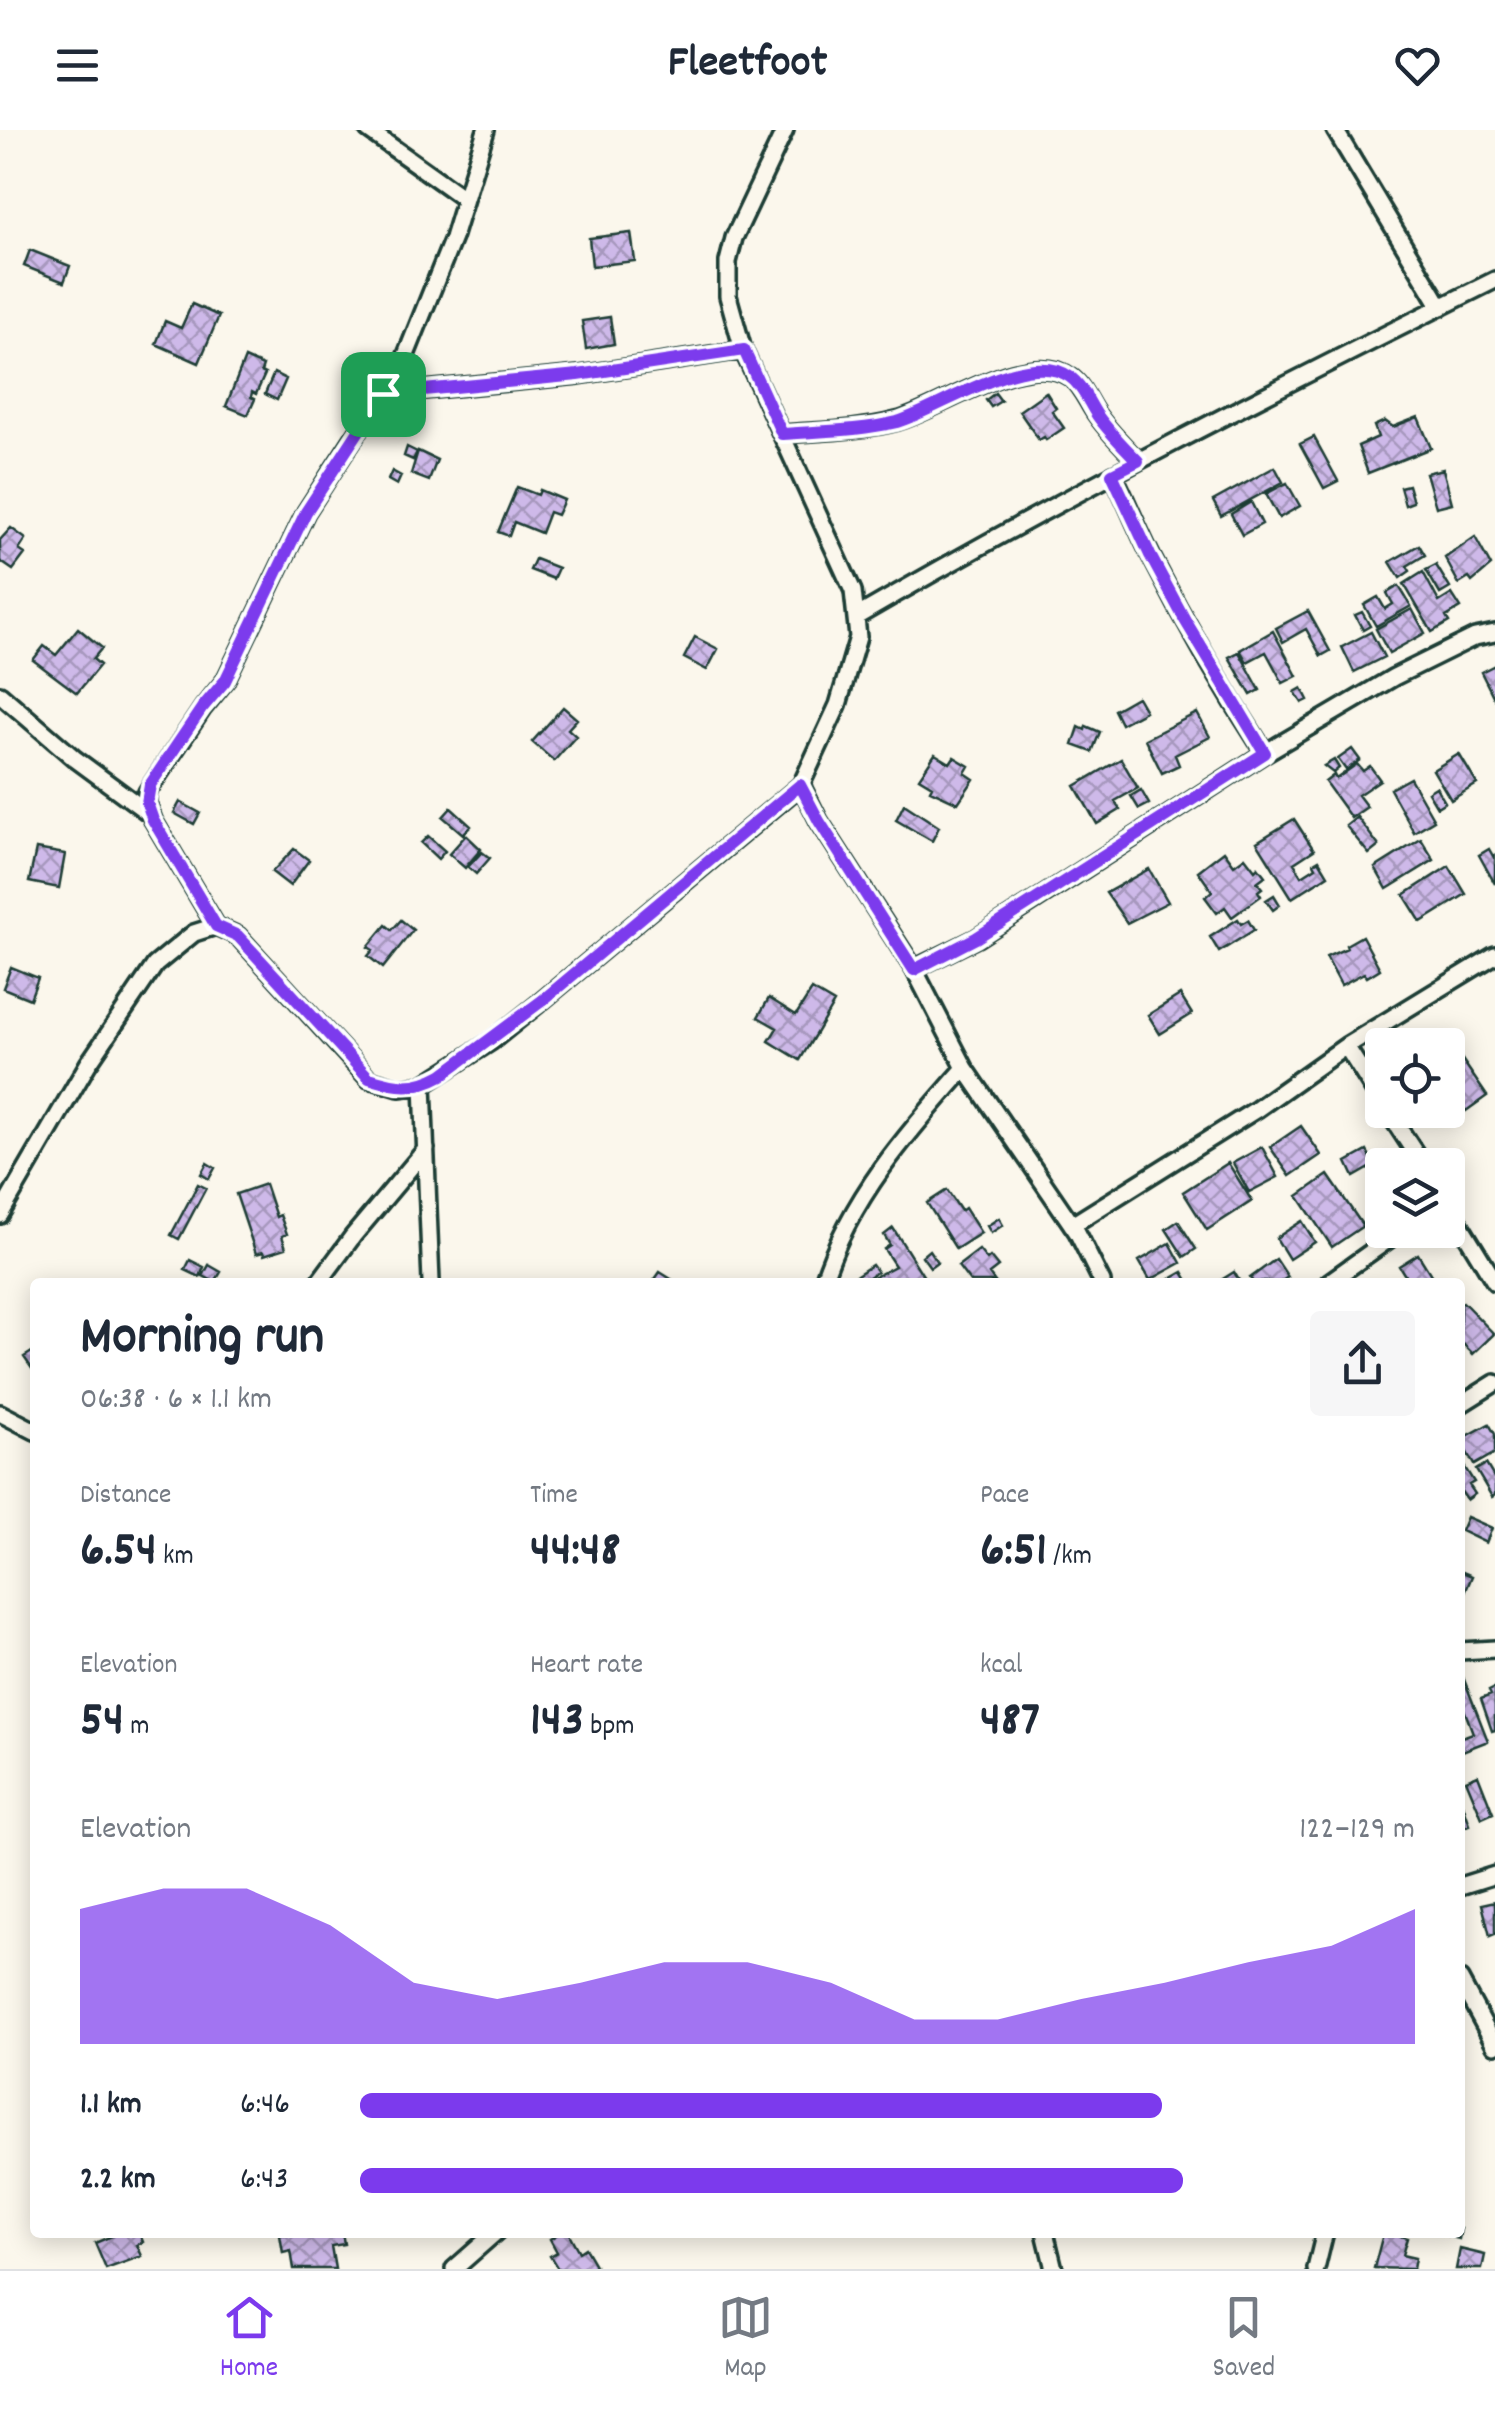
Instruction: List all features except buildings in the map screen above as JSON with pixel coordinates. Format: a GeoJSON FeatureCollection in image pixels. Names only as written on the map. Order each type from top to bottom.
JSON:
{"type":"FeatureCollection","features":[{"type":"Feature","properties":{"kind":"street"},"geometry":{"type":"LineString","coordinates":[[368,130],[464,199]]}},
{"type":"Feature","properties":{"kind":"street"},"geometry":{"type":"LineString","coordinates":[[486,130],[404,360],[306,512],[225,681],[150,785],[147,803],[216,926],[238,936],[369,1078],[399,1088],[423,1085],[492,1041],[800,785],[838,705],[858,638],[854,591],[744,350],[728,296],[728,262],[734,238],[785,130]]}},
{"type":"Feature","properties":{"kind":"street"},"geometry":{"type":"LineString","coordinates":[[1335,130],[1441,307]]}},
{"type":"Feature","properties":{"kind":"street"},"geometry":{"type":"LineString","coordinates":[[856,617],[1112,474],[1495,280]]}},
{"type":"Feature","properties":{"kind":"street"},"geometry":{"type":"LineString","coordinates":[[383,394],[578,375],[744,350]]}},
{"type":"Feature","properties":{"kind":"street"},"geometry":{"type":"LineString","coordinates":[[782,434],[865,429],[902,420],[980,385],[1020,372],[1050,368],[1071,377],[1114,437],[1138,461]]}},
{"type":"Feature","properties":{"kind":"street"},"geometry":{"type":"LineString","coordinates":[[1112,474],[1185,620],[1265,753]]}},
{"type":"Feature","properties":{"kind":"street"},"geometry":{"type":"LineString","coordinates":[[914,970],[976,938],[1265,753],[1394,677],[1474,638],[1495,633]]}},
{"type":"Feature","properties":{"kind":"street"},"geometry":{"type":"LineString","coordinates":[[0,694],[74,758],[150,814]]}},
{"type":"Feature","properties":{"kind":"street"},"geometry":{"type":"LineString","coordinates":[[800,785],[914,970],[966,1068],[1072,1224],[1100,1278]]}},
{"type":"Feature","properties":{"kind":"street"},"geometry":{"type":"LineString","coordinates":[[0,1216],[88,1064],[154,964],[194,933],[216,926]]}},
{"type":"Feature","properties":{"kind":"street"},"geometry":{"type":"LineString","coordinates":[[1072,1224],[1257,1109],[1346,1046],[1495,956]]}},
{"type":"Feature","properties":{"kind":"street"},"geometry":{"type":"LineString","coordinates":[[1346,1046],[1365,1076]]}},
{"type":"Feature","properties":{"kind":"street"},"geometry":{"type":"LineString","coordinates":[[824,1278],[867,1192],[899,1142],[966,1068]]}},
{"type":"Feature","properties":{"kind":"street"},"geometry":{"type":"LineString","coordinates":[[423,1085],[431,1278]]}},
{"type":"Feature","properties":{"kind":"street"},"geometry":{"type":"LineString","coordinates":[[322,1278],[426,1149]]}},
{"type":"Feature","properties":{"kind":"street"},"geometry":{"type":"LineString","coordinates":[[0,1184],[22,1177]]}},
{"type":"Feature","properties":{"kind":"street"},"geometry":{"type":"LineString","coordinates":[[1465,1233],[1495,1282]]}},
{"type":"Feature","properties":{"kind":"street"},"geometry":{"type":"LineString","coordinates":[[1335,1278],[1377,1248]]}},
{"type":"Feature","properties":{"kind":"street"},"geometry":{"type":"LineString","coordinates":[[1465,1402],[1495,1383]]}},
{"type":"Feature","properties":{"kind":"street"},"geometry":{"type":"LineString","coordinates":[[0,1414],[30,1429]]}},
{"type":"Feature","properties":{"kind":"street"},"geometry":{"type":"LineString","coordinates":[[1465,1651],[1495,1649]]}},
{"type":"Feature","properties":{"kind":"street"},"geometry":{"type":"LineString","coordinates":[[1465,1884],[1495,1875]]}},
{"type":"Feature","properties":{"kind":"street"},"geometry":{"type":"LineString","coordinates":[[1465,1989],[1495,2045]]}},
{"type":"Feature","properties":{"kind":"street"},"geometry":{"type":"LineString","coordinates":[[454,2269],[489,2238]]}},
{"type":"Feature","properties":{"kind":"street"},"geometry":{"type":"LineString","coordinates":[[1046,2238],[1054,2269]]}},
{"type":"Feature","properties":{"kind":"street"},"geometry":{"type":"LineString","coordinates":[[1316,2269],[1324,2238]]}},
{"type":"Feature","properties":{"kind":"route"},"geometry":{"type":"LineString","coordinates":[[744,350],[782,434],[865,429],[902,420],[980,385],[1020,372],[1050,368],[1071,377],[1114,437],[1138,461],[1112,474],[1185,620],[1265,753],[976,938],[914,970],[800,785],[543,1000],[442,1075],[423,1085],[399,1088],[369,1078],[238,936],[216,926],[153,820],[147,792],[202,708],[225,681],[306,512],[383,394],[578,375],[744,350]]}}]}
